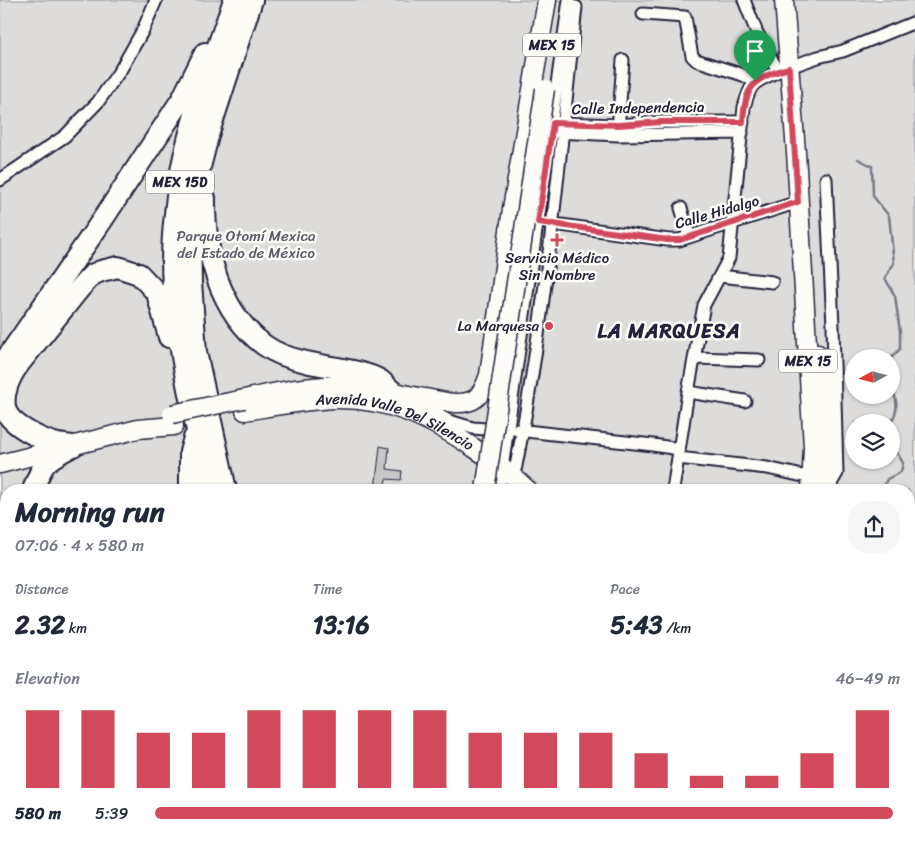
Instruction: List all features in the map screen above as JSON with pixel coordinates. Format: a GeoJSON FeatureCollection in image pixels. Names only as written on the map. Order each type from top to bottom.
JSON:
{"type":"FeatureCollection","features":[{"type":"Feature","properties":{"kind":"highway"},"geometry":{"type":"LineString","coordinates":[[0,368],[182,100],[233,0]]}},
{"type":"Feature","properties":{"kind":"highway","name":"MEX 15D"},"geometry":{"type":"LineString","coordinates":[[210,484],[184,370],[172,283],[174,232],[181,171],[192,126],[233,0]]}},
{"type":"Feature","properties":{"kind":"highway","name":"MEX 15D"},"geometry":{"type":"LineString","coordinates":[[225,484],[196,352],[191,282],[190,230],[197,179],[209,132],[252,0]]}},
{"type":"Feature","properties":{"kind":"highway"},"geometry":{"type":"LineString","coordinates":[[209,132],[204,197],[204,222],[207,245],[219,284],[241,321],[265,345],[285,355],[305,362],[355,372],[380,380],[394,397]]}},
{"type":"Feature","properties":{"kind":"highway"},"geometry":{"type":"LineString","coordinates":[[73,446],[55,444],[32,434],[13,421],[6,412],[5,398],[12,374],[19,364],[92,275],[101,270],[118,267],[139,274],[157,293],[174,352],[184,370]]}},
{"type":"Feature","properties":{"kind":"highway"},"geometry":{"type":"LineString","coordinates":[[190,484],[190,452],[197,432]]}},
{"type":"Feature","properties":{"kind":"highway"},"geometry":{"type":"LineString","coordinates":[[35,484],[42,466],[73,446]]}},
{"type":"Feature","properties":{"kind":"main road"},"geometry":{"type":"LineString","coordinates":[[0,464],[173,420],[245,405],[294,388],[332,385],[368,387],[394,397],[459,403],[473,400],[480,395],[486,386],[489,375],[512,209],[548,0]]}},
{"type":"Feature","properties":{"kind":"main road","name":"MEX 15"},"geometry":{"type":"LineString","coordinates":[[486,484],[560,0]]}},
{"type":"Feature","properties":{"kind":"main road","name":"MEX 15"},"geometry":{"type":"LineString","coordinates":[[784,0],[783,69],[798,202],[815,484]]}},
{"type":"Feature","properties":{"kind":"main road"},"geometry":{"type":"LineString","coordinates":[[803,275],[813,315],[826,417],[815,484]]}},
{"type":"Feature","properties":{"kind":"main road"},"geometry":{"type":"LineString","coordinates":[[803,275],[796,338],[802,405],[815,484]]}},
{"type":"Feature","properties":{"kind":"main road","name":"Avenida Valle Del Silencio"},"geometry":{"type":"LineString","coordinates":[[394,397],[412,413],[450,432],[508,472],[521,484]]}},
{"type":"Feature","properties":{"kind":"street"},"geometry":{"type":"LineString","coordinates":[[0,180],[65,136],[98,102],[130,54],[156,0]]}},
{"type":"Feature","properties":{"kind":"street"},"geometry":{"type":"LineString","coordinates":[[502,484],[523,431],[553,223],[557,128],[569,0]]}},
{"type":"Feature","properties":{"kind":"street"},"geometry":{"type":"LineString","coordinates":[[508,472],[507,430],[538,222],[557,128],[576,0]]}},
{"type":"Feature","properties":{"kind":"street"},"geometry":{"type":"LineString","coordinates":[[744,0],[757,33],[783,69]]}},
{"type":"Feature","properties":{"kind":"street"},"geometry":{"type":"LineString","coordinates":[[643,14],[685,17],[692,56],[696,60],[743,75],[755,81]]}},
{"type":"Feature","properties":{"kind":"street"},"geometry":{"type":"LineString","coordinates":[[674,484],[704,305],[729,258],[744,107],[748,92],[755,81],[783,69],[843,51],[915,22]]}},
{"type":"Feature","properties":{"kind":"street"},"geometry":{"type":"LineString","coordinates":[[618,130],[623,60]]}},
{"type":"Feature","properties":{"kind":"street","name":"Calle Independencia"},"geometry":{"type":"LineString","coordinates":[[557,128],[618,130],[742,127]]}},
{"type":"Feature","properties":{"kind":"street"},"geometry":{"type":"LineString","coordinates":[[820,484],[837,473],[826,179]]}},
{"type":"Feature","properties":{"kind":"street","name":"Calle Hidalgo"},"geometry":{"type":"LineString","coordinates":[[538,222],[668,240],[680,240],[798,202]]}},
{"type":"Feature","properties":{"kind":"street"},"geometry":{"type":"LineString","coordinates":[[681,208],[689,236]]}},
{"type":"Feature","properties":{"kind":"street"},"geometry":{"type":"LineString","coordinates":[[720,276],[772,282]]}},
{"type":"Feature","properties":{"kind":"street"},"geometry":{"type":"LineString","coordinates":[[695,358],[759,360]]}},
{"type":"Feature","properties":{"kind":"street"},"geometry":{"type":"LineString","coordinates":[[688,392],[745,401]]}},
{"type":"Feature","properties":{"kind":"street"},"geometry":{"type":"LineString","coordinates":[[394,397],[449,421],[472,428],[523,431],[653,444],[679,454],[767,468],[807,484]]}},
{"type":"Feature","properties":{"kind":"green space","name":"Parque Otomí Mexica del Estado de México"},"geometry":{"type":"Polygon","coordinates":[[[0,0],[915,0],[915,484],[0,484],[0,0]]]}},
{"type":"Feature","properties":{"kind":"building"},"geometry":{"type":"Polygon","coordinates":[[[380,446],[389,448],[387,469],[402,471],[401,480],[386,479],[385,484],[376,484],[380,446]]]}},
{"type":"Feature","properties":{"kind":"waterway"},"geometry":{"type":"LineString","coordinates":[[858,159],[872,166],[873,196],[889,216],[894,263],[885,278],[895,296],[900,332],[900,349]]}},
{"type":"Feature","properties":{"kind":"waterway"},"geometry":{"type":"LineString","coordinates":[[896,404],[896,414]]}},
{"type":"Feature","properties":{"kind":"waterway"},"geometry":{"type":"LineString","coordinates":[[885,484],[887,479],[901,472],[903,463],[900,458]]}},
{"type":"Feature","properties":{"kind":"place","name":"Servicio Médico Sin Nombre"},"geometry":{"type":"Point","coordinates":[557,240]}},
{"type":"Feature","properties":{"kind":"place","name":"La Marquesa"},"geometry":{"type":"Point","coordinates":[549,326]}},
{"type":"Feature","properties":{"kind":"district","name":"LA MARQUESA"},"geometry":{"type":"Point","coordinates":[669,331]}},
{"type":"Feature","properties":{"kind":"route"},"geometry":{"type":"LineString","coordinates":[[789,68],[798,202],[680,240],[668,240],[538,222],[553,123],[618,125],[662,122],[743,122],[748,92],[755,81],[789,68]]}}]}
